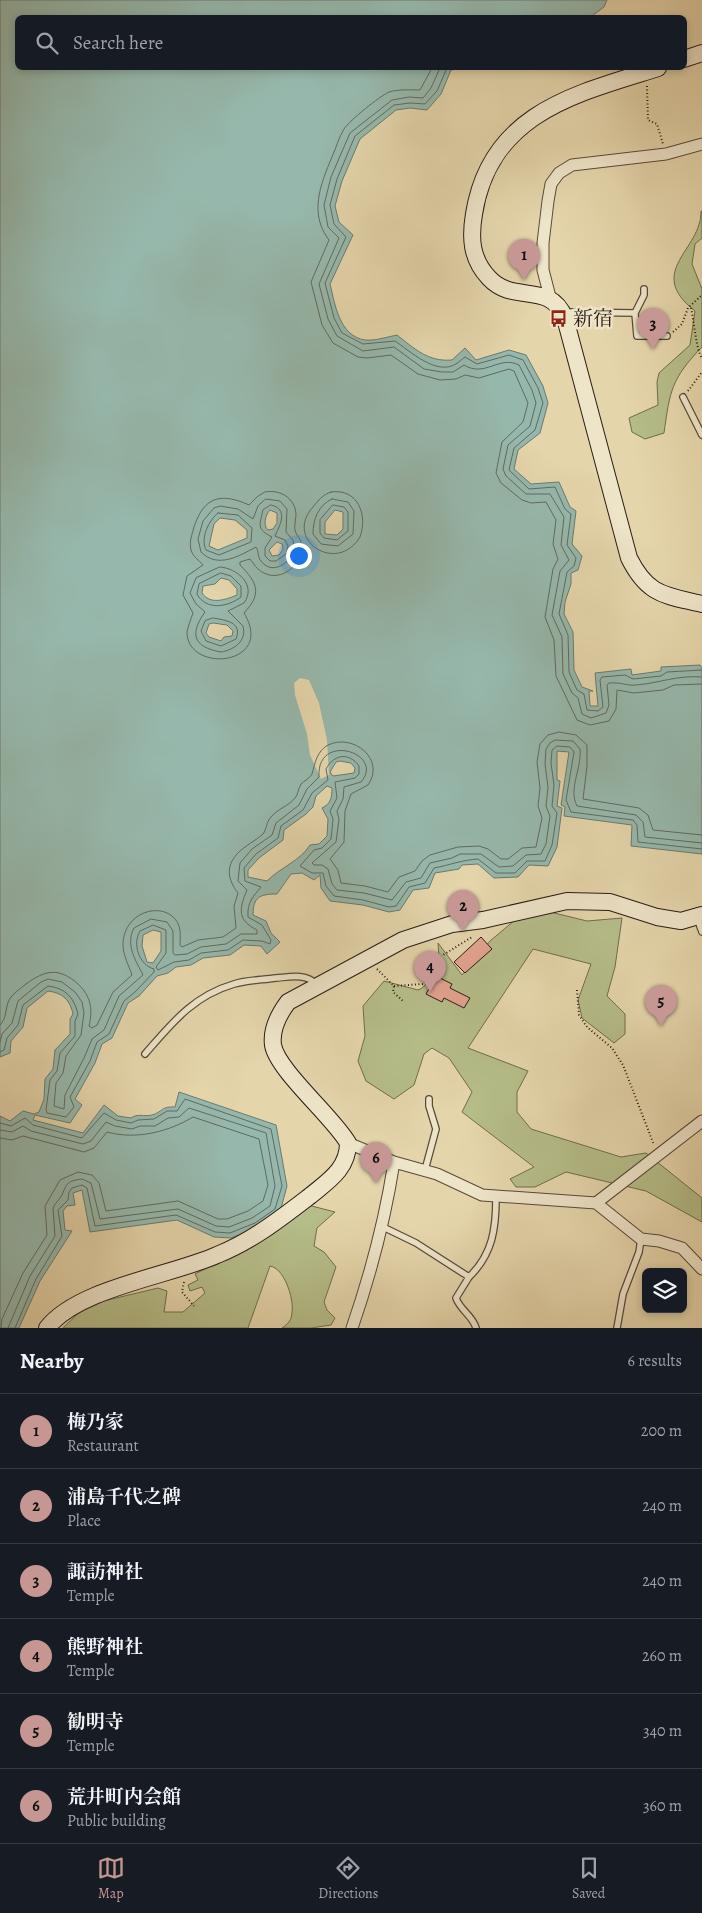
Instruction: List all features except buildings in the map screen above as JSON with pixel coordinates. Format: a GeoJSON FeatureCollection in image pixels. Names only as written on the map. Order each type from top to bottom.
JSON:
{"type":"FeatureCollection","features":[{"type":"Feature","properties":{"kind":"street"},"geometry":{"type":"LineString","coordinates":[[687,58],[702,53]]}},
{"type":"Feature","properties":{"kind":"street"},"geometry":{"type":"LineString","coordinates":[[550,297],[511,292],[490,280],[479,266],[472,250],[471,230],[475,205],[485,176],[500,150],[520,126],[538,114],[599,86],[649,70]]}},
{"type":"Feature","properties":{"kind":"street"},"geometry":{"type":"LineString","coordinates":[[702,144],[666,154],[572,165],[559,172],[551,184],[543,243],[543,270],[550,297],[560,306],[562,312],[630,558],[638,576],[651,588],[664,595],[702,604]]}},
{"type":"Feature","properties":{"kind":"street"},"geometry":{"type":"LineString","coordinates":[[700,922],[657,917],[610,902],[567,901],[483,920],[452,924],[403,940],[288,1002],[279,1013],[274,1031],[273,1046],[283,1064],[348,1144],[394,1162],[425,1170],[482,1195],[596,1203],[641,1239],[659,1241],[682,1248],[702,1269]]}},
{"type":"Feature","properties":{"kind":"street"},"geometry":{"type":"LineString","coordinates":[[596,1203],[658,1157],[702,1121]]}},
{"type":"Feature","properties":{"kind":"street"},"geometry":{"type":"LineString","coordinates":[[47,1328],[79,1303],[95,1295],[219,1255],[270,1228],[337,1174],[348,1153],[348,1144]]}},
{"type":"Feature","properties":{"kind":"street"},"geometry":{"type":"LineString","coordinates":[[352,1328],[368,1282],[383,1227],[394,1162]]}},
{"type":"Feature","properties":{"kind":"lane"},"geometry":{"type":"LineString","coordinates":[[644,289],[644,295],[635,313],[637,336],[667,336]]}},
{"type":"Feature","properties":{"kind":"lane"},"geometry":{"type":"LineString","coordinates":[[562,312],[635,313]]}},
{"type":"Feature","properties":{"kind":"lane"},"geometry":{"type":"LineString","coordinates":[[683,397],[702,434]]}},
{"type":"Feature","properties":{"kind":"lane"},"geometry":{"type":"LineString","coordinates":[[145,1054],[182,1011],[210,993],[236,984],[296,976],[313,981],[317,985]]}},
{"type":"Feature","properties":{"kind":"lane"},"geometry":{"type":"LineString","coordinates":[[425,1170],[436,1129],[429,1100]]}},
{"type":"Feature","properties":{"kind":"lane"},"geometry":{"type":"LineString","coordinates":[[476,1328],[475,1323],[459,1306],[456,1298],[469,1277],[481,1266],[491,1246],[496,1223],[496,1196]]}},
{"type":"Feature","properties":{"kind":"lane"},"geometry":{"type":"LineString","coordinates":[[383,1227],[416,1243],[469,1277]]}},
{"type":"Feature","properties":{"kind":"lane"},"geometry":{"type":"LineString","coordinates":[[617,1328],[623,1294],[639,1252],[641,1239]]}},
{"type":"Feature","properties":{"kind":"path"},"geometry":{"type":"LineString","coordinates":[[652,70],[648,120],[657,124],[666,154]]}},
{"type":"Feature","properties":{"kind":"path"},"geometry":{"type":"LineString","coordinates":[[667,336],[682,324],[688,308],[691,308],[702,295]]}},
{"type":"Feature","properties":{"kind":"path"},"geometry":{"type":"LineString","coordinates":[[691,308],[696,328],[698,352],[702,358]]}},
{"type":"Feature","properties":{"kind":"path"},"geometry":{"type":"LineString","coordinates":[[683,397],[702,372]]}},
{"type":"Feature","properties":{"kind":"path"},"geometry":{"type":"LineString","coordinates":[[368,960],[394,986],[424,984],[435,960],[475,935],[483,920]]}},
{"type":"Feature","properties":{"kind":"path"},"geometry":{"type":"LineString","coordinates":[[394,986],[393,992],[403,1001]]}},
{"type":"Feature","properties":{"kind":"path"},"geometry":{"type":"LineString","coordinates":[[577,990],[579,1016],[587,1027],[612,1048],[623,1065],[658,1157]]}},
{"type":"Feature","properties":{"kind":"path"},"geometry":{"type":"LineString","coordinates":[[186,1267],[182,1292],[194,1306]]}},
{"type":"Feature","properties":{"kind":"green space"},"geometry":{"type":"Polygon","coordinates":[[[701,211],[702,238],[695,244],[692,264],[702,289],[702,347],[684,368],[674,386],[670,396],[664,433],[645,439],[632,432],[629,418],[658,405],[657,382],[659,373],[690,345],[695,311],[681,297],[675,284],[675,272],[699,225],[701,211]]]}},
{"type":"Feature","properties":{"kind":"green space"},"geometry":{"type":"Polygon","coordinates":[[[546,911],[587,921],[622,918],[615,967],[607,996],[625,1014],[625,1034],[614,1043],[582,1018],[578,1000],[591,964],[533,949],[468,1048],[528,1071],[517,1092],[517,1112],[531,1129],[621,1157],[646,1153],[702,1198],[702,1222],[646,1191],[566,1172],[535,1187],[516,1187],[510,1179],[534,1167],[462,1112],[472,1092],[449,1058],[432,1048],[424,1054],[414,1085],[394,1099],[366,1081],[358,1061],[365,1036],[363,1006],[384,981],[418,990],[422,988],[440,971],[438,943],[462,975],[490,941],[515,920],[546,911]]]}},
{"type":"Feature","properties":{"kind":"green space"},"geometry":{"type":"Polygon","coordinates":[[[308,1205],[335,1212],[317,1228],[314,1246],[324,1252],[336,1267],[324,1302],[327,1310],[335,1318],[331,1325],[311,1328],[282,1328],[291,1317],[290,1292],[280,1272],[270,1266],[248,1328],[63,1328],[87,1305],[158,1288],[167,1291],[164,1312],[183,1312],[205,1293],[202,1287],[190,1291],[188,1285],[198,1280],[195,1274],[268,1237],[308,1205]]]}},
{"type":"Feature","properties":{"kind":"water"},"geometry":{"type":"Polygon","coordinates":[[[0,0],[607,0],[604,7],[593,15],[15,15],[15,70],[451,70],[441,94],[427,110],[410,108],[396,110],[360,139],[342,181],[335,206],[339,222],[353,235],[330,284],[336,309],[344,326],[356,337],[369,340],[397,335],[422,354],[436,359],[452,360],[465,348],[476,360],[509,350],[526,355],[543,386],[548,403],[540,433],[518,450],[514,469],[531,484],[559,482],[570,507],[576,511],[572,544],[582,556],[578,570],[571,573],[571,584],[565,602],[564,614],[573,632],[574,670],[582,687],[593,691],[589,691],[590,706],[598,706],[595,673],[631,669],[632,675],[661,671],[661,667],[700,665],[702,668],[702,854],[631,846],[632,825],[564,816],[565,807],[561,805],[569,752],[557,751],[557,780],[560,781],[557,806],[562,808],[557,847],[548,866],[529,865],[518,877],[494,878],[478,864],[462,865],[459,869],[435,873],[429,888],[413,890],[400,910],[389,912],[363,905],[330,901],[321,888],[320,875],[314,880],[302,873],[291,874],[277,894],[262,896],[256,900],[253,909],[253,915],[266,921],[271,933],[280,942],[267,954],[261,946],[244,945],[230,955],[203,958],[191,965],[176,967],[168,973],[157,976],[139,996],[128,1003],[112,1038],[102,1044],[95,1063],[75,1099],[82,1105],[70,1123],[35,1115],[33,1120],[83,1133],[104,1105],[118,1116],[131,1118],[152,1115],[164,1108],[175,1107],[179,1092],[276,1125],[287,1186],[280,1212],[257,1228],[231,1238],[214,1237],[177,1220],[90,1232],[82,1190],[73,1193],[75,1205],[67,1206],[63,1211],[65,1230],[72,1231],[40,1281],[19,1328],[0,1328],[0,1116],[10,1121],[23,1111],[34,1114],[39,1112],[44,1099],[45,1079],[53,1069],[55,1050],[70,1034],[70,1019],[73,1014],[68,1001],[62,995],[48,991],[27,1008],[23,1027],[11,1041],[10,1053],[0,1057],[0,0]],[[270,510],[265,520],[268,530],[273,529],[277,523],[277,513],[270,510]],[[335,510],[325,522],[325,534],[337,535],[343,529],[343,512],[335,510]],[[220,518],[214,524],[209,546],[218,550],[247,538],[247,530],[235,520],[220,518]],[[277,542],[269,550],[272,556],[279,555],[283,549],[282,544],[277,542]],[[221,578],[215,584],[203,586],[202,593],[205,597],[213,600],[223,600],[237,595],[237,589],[229,580],[221,578]],[[209,624],[206,633],[209,637],[221,641],[224,637],[232,636],[233,631],[227,625],[209,624]],[[336,762],[330,772],[333,776],[354,773],[355,768],[351,763],[336,762]],[[327,786],[316,796],[313,807],[284,830],[283,840],[259,858],[248,870],[248,877],[267,881],[296,860],[310,845],[319,844],[327,836],[328,819],[322,808],[330,800],[332,788],[327,786]],[[153,930],[143,935],[142,946],[147,962],[153,963],[161,951],[161,932],[153,930]]]}},
{"type":"Feature","properties":{"kind":"pier"},"geometry":{"type":"Polygon","coordinates":[[[300,678],[309,680],[319,703],[327,740],[329,775],[321,779],[310,755],[307,734],[295,695],[294,683],[300,678]]]}},
{"type":"Feature","properties":{"kind":"place","name":"梅乃家"},"geometry":{"type":"Point","coordinates":[524,280]}},
{"type":"Feature","properties":{"kind":"place","name":"新宿"},"geometry":{"type":"Point","coordinates":[559,318]}},
{"type":"Feature","properties":{"kind":"place","name":"諏訪神社"},"geometry":{"type":"Point","coordinates":[653,349]}},
{"type":"Feature","properties":{"kind":"place","name":"浦島千代之碑"},"geometry":{"type":"Point","coordinates":[463,931]}},
{"type":"Feature","properties":{"kind":"place","name":"熊野神社"},"geometry":{"type":"Point","coordinates":[430,992]}},
{"type":"Feature","properties":{"kind":"place","name":"勧明寺"},"geometry":{"type":"Point","coordinates":[661,1026]}},
{"type":"Feature","properties":{"kind":"place","name":"荒井町内会館"},"geometry":{"type":"Point","coordinates":[376,1183]}}]}
